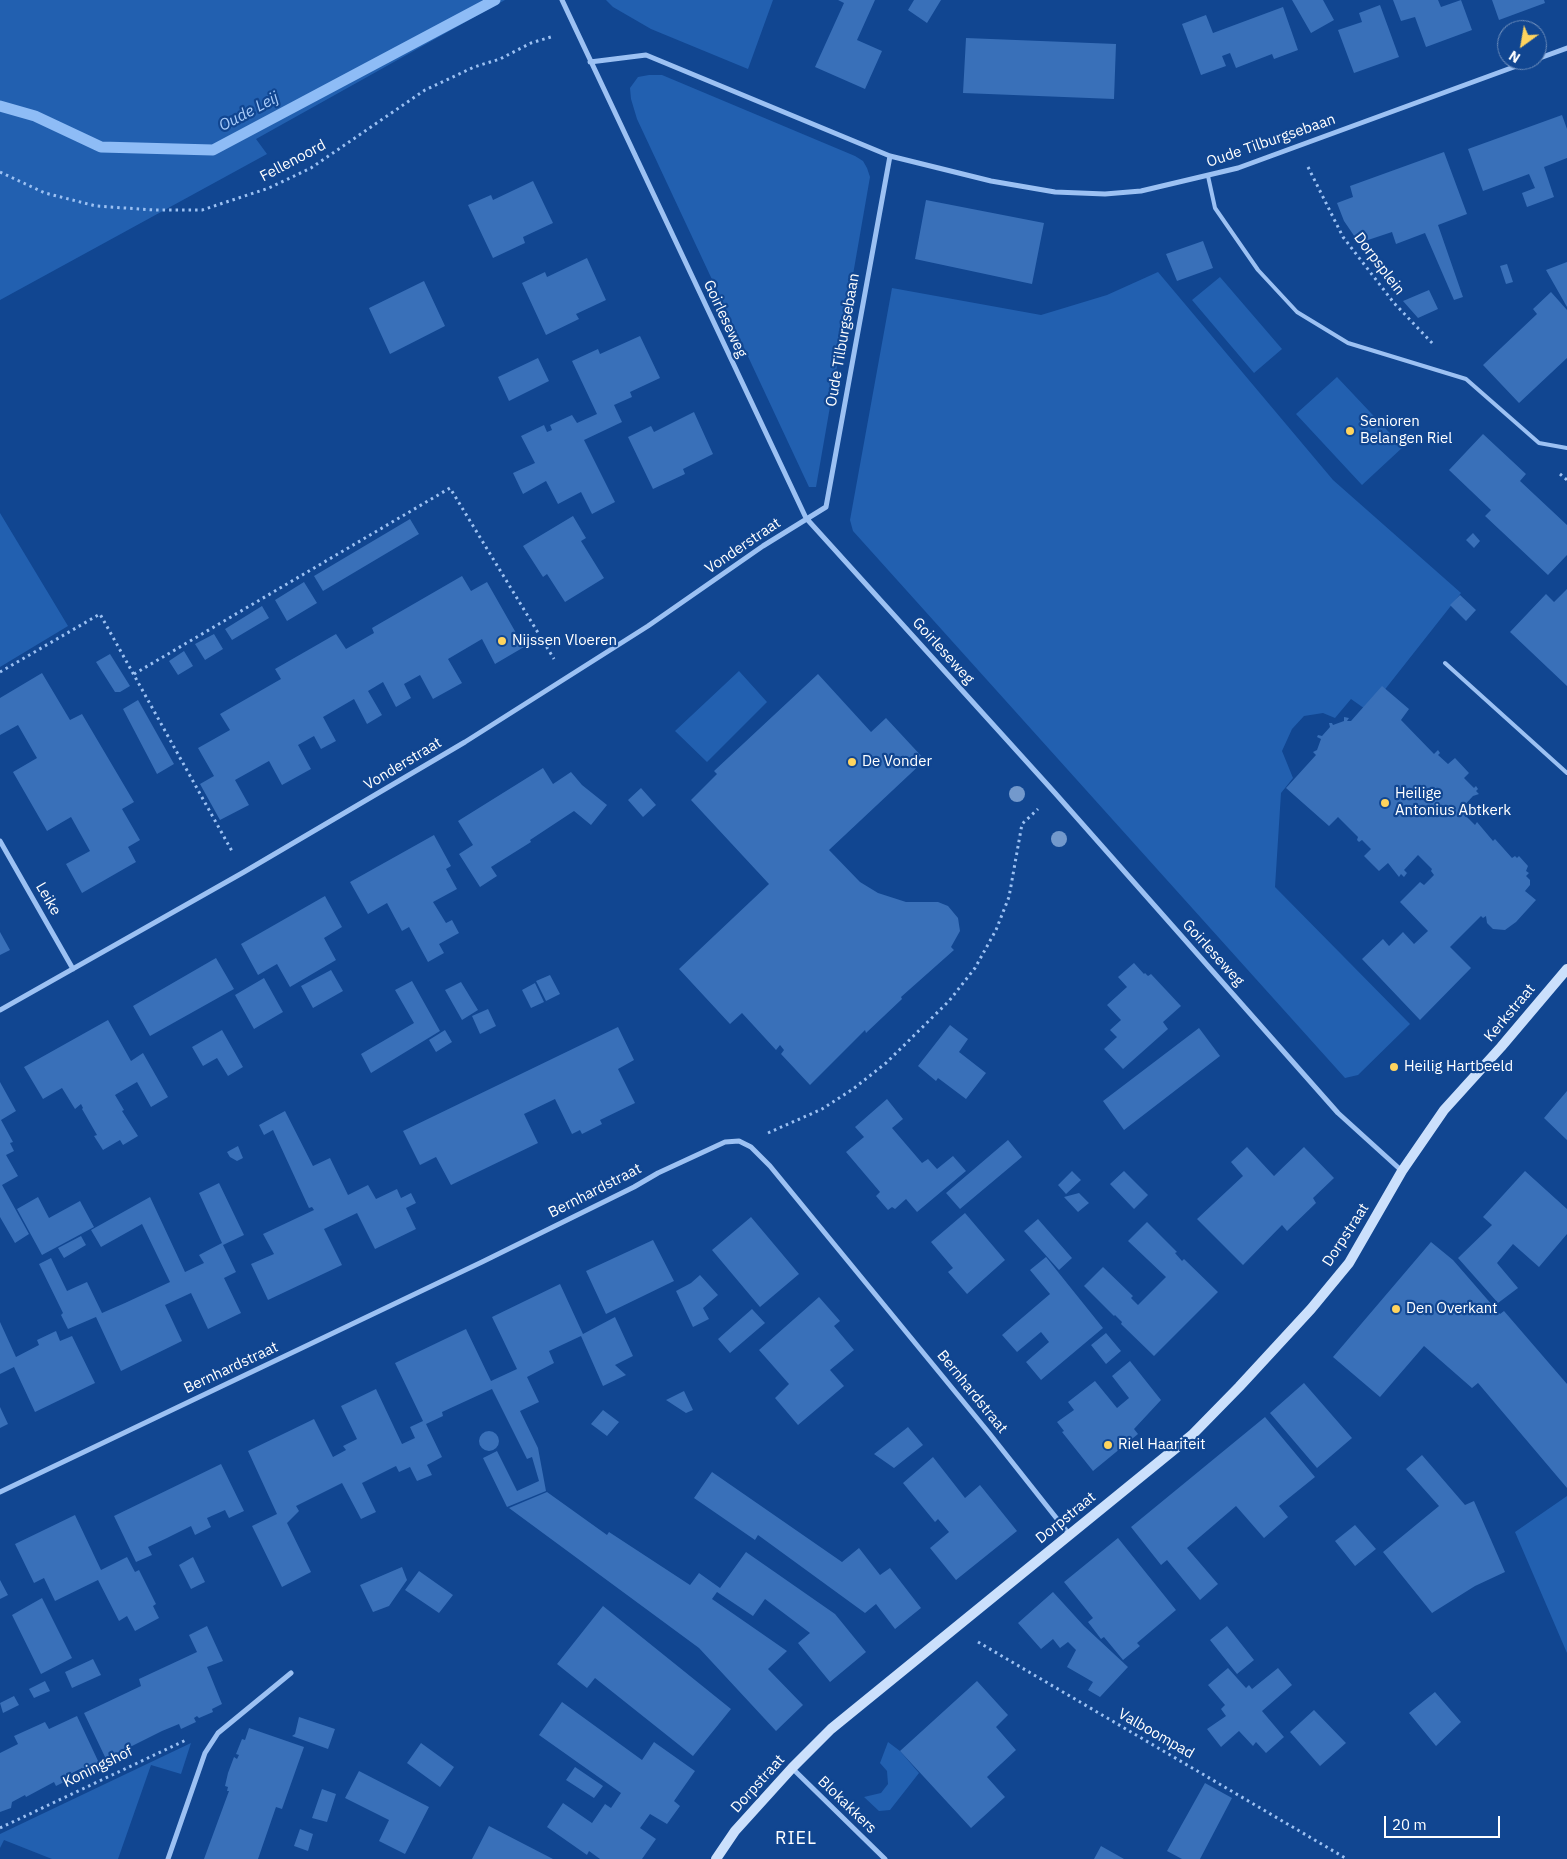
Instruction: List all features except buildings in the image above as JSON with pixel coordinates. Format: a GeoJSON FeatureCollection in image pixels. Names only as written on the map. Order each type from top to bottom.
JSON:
{"type":"FeatureCollection","features":[{"type":"Feature","properties":{"kind":"street","name":"Goirleseweg"},"geometry":{"type":"LineString","coordinates":[[562,0],[806,518],[1055,793],[1338,1113],[1402,1171]]}},
{"type":"Feature","properties":{"kind":"street"},"geometry":{"type":"LineString","coordinates":[[1547,55],[1567,48]]}},
{"type":"Feature","properties":{"kind":"street","name":"Oude Tilburgsebaan"},"geometry":{"type":"LineString","coordinates":[[590,62],[646,55],[890,156],[991,181],[1055,192],[1105,194],[1141,191],[1238,168],[1506,70]]}},
{"type":"Feature","properties":{"kind":"street","name":"Oude Tilburgsebaan"},"geometry":{"type":"LineString","coordinates":[[806,518],[826,507],[890,156]]}},
{"type":"Feature","properties":{"kind":"street","name":"Vonderstraat"},"geometry":{"type":"LineString","coordinates":[[0,1010],[244,872],[465,742],[648,626],[806,518]]}},
{"type":"Feature","properties":{"kind":"street","name":"Leike"},"geometry":{"type":"LineString","coordinates":[[0,841],[73,969]]}},
{"type":"Feature","properties":{"kind":"street","name":"Kerkstraat"},"geometry":{"type":"LineString","coordinates":[[1402,1171],[1444,1110],[1501,1048],[1567,968]]}},
{"type":"Feature","properties":{"kind":"street","name":"Bernhardstraat"},"geometry":{"type":"LineString","coordinates":[[0,1492],[591,1208],[658,1173],[725,1142],[739,1141],[751,1147],[770,1166],[1070,1535]]}},
{"type":"Feature","properties":{"kind":"street","name":"Dorpstraat"},"geometry":{"type":"LineString","coordinates":[[716,1859],[735,1831],[792,1768],[831,1729],[1192,1435],[1295,1326],[1349,1262],[1402,1171]]}},
{"type":"Feature","properties":{"kind":"street"},"geometry":{"type":"LineString","coordinates":[[168,1859],[205,1753],[218,1733],[291,1673]]}},
{"type":"Feature","properties":{"kind":"street","name":"Blokakkers"},"geometry":{"type":"LineString","coordinates":[[792,1768],[885,1859]]}},
{"type":"Feature","properties":{"kind":"lane"},"geometry":{"type":"LineString","coordinates":[[1208,176],[1215,208],[1258,270],[1297,312],[1348,343],[1466,380],[1539,442],[1567,448]]}},
{"type":"Feature","properties":{"kind":"lane"},"geometry":{"type":"LineString","coordinates":[[1445,663],[1567,773]]}},
{"type":"Feature","properties":{"kind":"path","name":"Fellenoord"},"geometry":{"type":"LineString","coordinates":[[0,172],[45,193],[96,206],[154,210],[202,210],[269,188],[311,168],[425,90],[474,67],[500,59],[531,43],[575,30]]}},
{"type":"Feature","properties":{"kind":"path","name":"Dorpsplein"},"geometry":{"type":"LineString","coordinates":[[1300,145],[1313,180],[1344,236],[1394,303],[1437,348]]}},
{"type":"Feature","properties":{"kind":"path"},"geometry":{"type":"LineString","coordinates":[[1560,474],[1567,480]]}},
{"type":"Feature","properties":{"kind":"path"},"geometry":{"type":"LineString","coordinates":[[134,674],[450,488],[565,679]]}},
{"type":"Feature","properties":{"kind":"path"},"geometry":{"type":"LineString","coordinates":[[0,672],[100,614],[244,872]]}},
{"type":"Feature","properties":{"kind":"path"},"geometry":{"type":"LineString","coordinates":[[751,1147],[761,1136],[822,1110],[854,1089],[886,1063],[949,1001],[975,968],[996,930],[1009,897],[1022,824],[1055,793]]}},
{"type":"Feature","properties":{"kind":"path","name":"Valboompad"},"geometry":{"type":"LineString","coordinates":[[953,1628],[1347,1859]]}},
{"type":"Feature","properties":{"kind":"path","name":"Koningshof"},"geometry":{"type":"LineString","coordinates":[[0,1828],[185,1739],[205,1753]]}},
{"type":"Feature","properties":{"kind":"shaded area"},"geometry":{"type":"Polygon","coordinates":[[[0,0],[505,0],[256,139],[267,154],[0,300],[0,0]]]}},
{"type":"Feature","properties":{"kind":"shaded area"},"geometry":{"type":"Polygon","coordinates":[[[606,0],[773,0],[748,69],[651,29],[613,7],[606,0]]]}},
{"type":"Feature","properties":{"kind":"shaded area"},"geometry":{"type":"Polygon","coordinates":[[[662,75],[855,156],[863,161],[867,168],[870,177],[816,487],[809,487],[637,119],[630,88],[638,77],[662,75]]]}},
{"type":"Feature","properties":{"kind":"shaded area"},"geometry":{"type":"Polygon","coordinates":[[[1158,272],[1333,480],[1461,593],[1368,711],[1351,699],[1335,718],[1323,713],[1304,716],[1292,729],[1282,751],[1293,778],[1281,793],[1275,887],[1410,1024],[1358,1075],[1345,1078],[853,531],[850,520],[892,288],[1041,315],[1107,295],[1158,272]]]}},
{"type":"Feature","properties":{"kind":"shaded area"},"geometry":{"type":"Polygon","coordinates":[[[1220,277],[1282,349],[1254,373],[1192,300],[1220,277]]]}},
{"type":"Feature","properties":{"kind":"shaded area","name":"Senioren Belangen Riel"},"geometry":{"type":"Polygon","coordinates":[[[1337,377],[1403,447],[1362,485],[1296,414],[1337,377]]]}},
{"type":"Feature","properties":{"kind":"shaded area"},"geometry":{"type":"Polygon","coordinates":[[[0,513],[68,626],[0,667],[0,513]]]}},
{"type":"Feature","properties":{"kind":"shaded area"},"geometry":{"type":"Polygon","coordinates":[[[739,671],[767,702],[707,762],[675,731],[739,671]]]}},
{"type":"Feature","properties":{"kind":"shaded area"},"geometry":{"type":"Polygon","coordinates":[[[1567,1496],[1567,1653],[1515,1532],[1567,1496]]]}},
{"type":"Feature","properties":{"kind":"shaded area"},"geometry":{"type":"Polygon","coordinates":[[[888,1742],[900,1751],[919,1773],[890,1810],[879,1811],[864,1797],[881,1793],[888,1784],[887,1771],[880,1763],[888,1742]]]}},
{"type":"Feature","properties":{"kind":"shaded area"},"geometry":{"type":"Polygon","coordinates":[[[191,1743],[181,1774],[151,1765],[118,1859],[52,1859],[4,1840],[0,1848],[0,1834],[191,1743]]]}},
{"type":"Feature","properties":{"kind":"waterway","name":"Oude Leij"},"geometry":{"type":"LineString","coordinates":[[0,106],[35,116],[101,147],[213,150],[495,0]]}},
{"type":"Feature","properties":{"kind":"place","name":"Senioren Belangen Riel"},"geometry":{"type":"Point","coordinates":[1350,431]}},
{"type":"Feature","properties":{"kind":"place","name":"Nijssen Vloeren"},"geometry":{"type":"Point","coordinates":[502,641]}},
{"type":"Feature","properties":{"kind":"place","name":"De Vonder"},"geometry":{"type":"Point","coordinates":[852,762]}},
{"type":"Feature","properties":{"kind":"place","name":"Heilige Antonius Abtkerk"},"geometry":{"type":"Point","coordinates":[1385,803]}},
{"type":"Feature","properties":{"kind":"place","name":"Heilig Hartbeeld"},"geometry":{"type":"Point","coordinates":[1394,1067]}},
{"type":"Feature","properties":{"kind":"place","name":"Den Overkant"},"geometry":{"type":"Point","coordinates":[1396,1309]}},
{"type":"Feature","properties":{"kind":"place","name":"Riel Haariteit"},"geometry":{"type":"Point","coordinates":[1108,1445]}},
{"type":"Feature","properties":{"kind":"district","name":"RIEL"},"geometry":{"type":"Point","coordinates":[796,1839]}}]}
